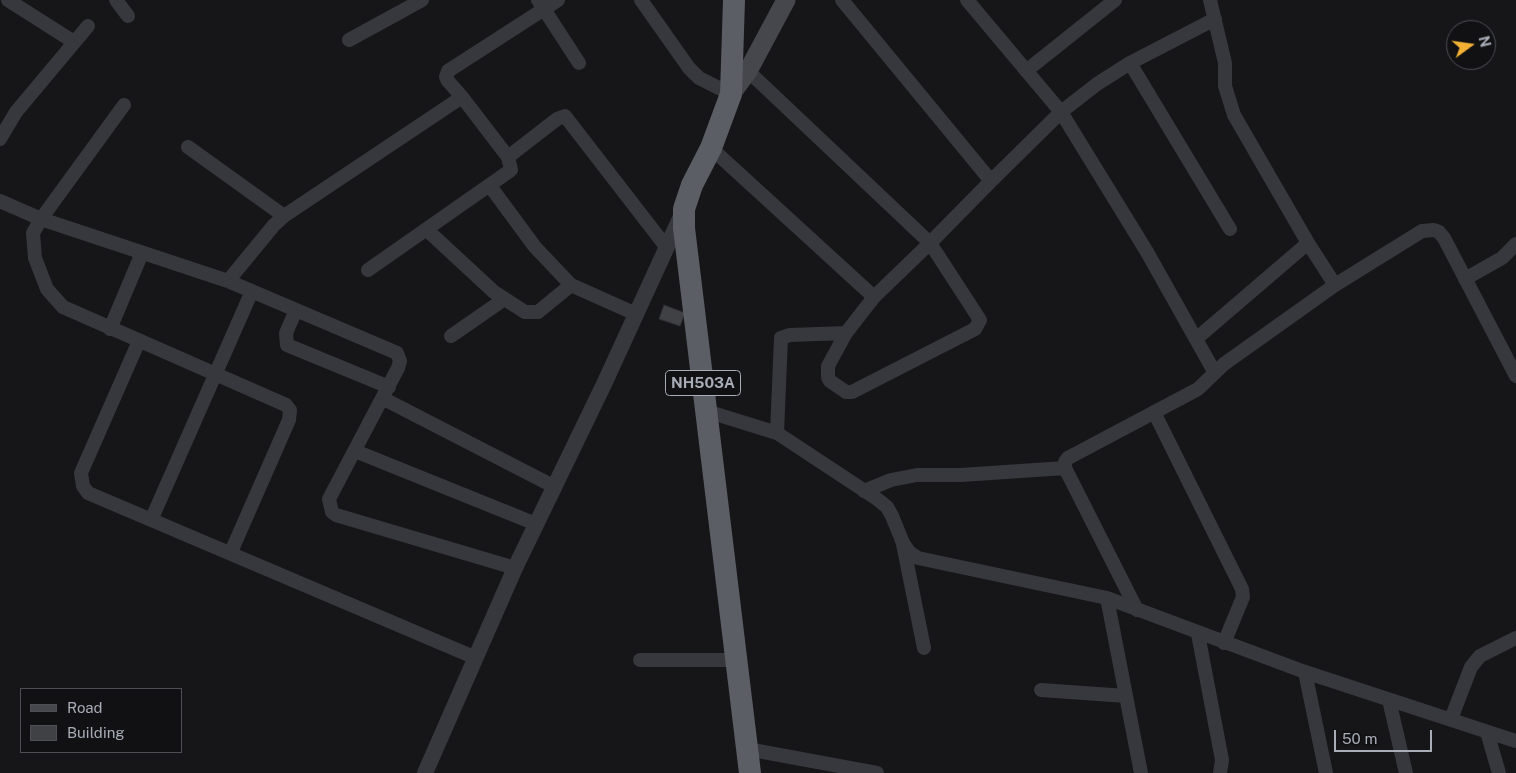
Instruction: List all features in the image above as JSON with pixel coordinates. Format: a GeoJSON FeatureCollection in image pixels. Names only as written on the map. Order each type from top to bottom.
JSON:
{"type":"FeatureCollection","features":[{"type":"Feature","properties":{"kind":"highway","name":"NH503A"},"geometry":{"type":"LineString","coordinates":[[734,0],[731,94],[711,148],[692,185],[684,209],[685,243],[750,773]]}},
{"type":"Feature","properties":{"kind":"main road"},"geometry":{"type":"LineString","coordinates":[[731,94],[748,71],[786,0]]}},
{"type":"Feature","properties":{"kind":"street"},"geometry":{"type":"LineString","coordinates":[[8,0],[74,42]]}},
{"type":"Feature","properties":{"kind":"street"},"geometry":{"type":"LineString","coordinates":[[116,0],[128,16]]}},
{"type":"Feature","properties":{"kind":"street"},"geometry":{"type":"LineString","coordinates":[[350,40],[422,0]]}},
{"type":"Feature","properties":{"kind":"street"},"geometry":{"type":"LineString","coordinates":[[368,270],[428,230],[511,170],[508,157],[446,77],[448,71],[541,5],[558,0]]}},
{"type":"Feature","properties":{"kind":"street"},"geometry":{"type":"LineString","coordinates":[[641,0],[689,68],[699,78],[731,94]]}},
{"type":"Feature","properties":{"kind":"street"},"geometry":{"type":"LineString","coordinates":[[842,0],[991,181]]}},
{"type":"Feature","properties":{"kind":"street"},"geometry":{"type":"LineString","coordinates":[[967,0],[1061,112],[1147,252],[1215,373]]}},
{"type":"Feature","properties":{"kind":"street"},"geometry":{"type":"LineString","coordinates":[[1026,71],[1115,0]]}},
{"type":"Feature","properties":{"kind":"street"},"geometry":{"type":"LineString","coordinates":[[1210,0],[1225,63],[1225,86],[1234,115],[1308,243],[1335,285]]}},
{"type":"Feature","properties":{"kind":"street"},"geometry":{"type":"LineString","coordinates":[[541,5],[579,63]]}},
{"type":"Feature","properties":{"kind":"street"},"geometry":{"type":"LineString","coordinates":[[748,71],[930,243],[977,314],[979,325],[975,329],[852,392],[846,392],[830,381],[827,372],[846,332],[874,297],[930,243],[1061,112],[1097,84],[1130,63],[1215,19]]}},
{"type":"Feature","properties":{"kind":"street"},"geometry":{"type":"LineString","coordinates":[[0,139],[16,112],[88,26]]}},
{"type":"Feature","properties":{"kind":"street"},"geometry":{"type":"LineString","coordinates":[[1130,63],[1230,229]]}},
{"type":"Feature","properties":{"kind":"street"},"geometry":{"type":"LineString","coordinates":[[228,281],[274,225],[284,216],[462,97]]}},
{"type":"Feature","properties":{"kind":"street"},"geometry":{"type":"LineString","coordinates":[[124,105],[41,219],[33,233],[33,244],[41,278],[47,289],[63,307],[286,405],[291,414],[231,552]]}},
{"type":"Feature","properties":{"kind":"street"},"geometry":{"type":"LineString","coordinates":[[508,157],[557,119],[565,116],[667,248]]}},
{"type":"Feature","properties":{"kind":"street"},"geometry":{"type":"LineString","coordinates":[[188,147],[284,216]]}},
{"type":"Feature","properties":{"kind":"street"},"geometry":{"type":"LineString","coordinates":[[711,148],[874,297]]}},
{"type":"Feature","properties":{"kind":"street"},"geometry":{"type":"LineString","coordinates":[[490,186],[530,242],[570,285],[636,314]]}},
{"type":"Feature","properties":{"kind":"street"},"geometry":{"type":"LineString","coordinates":[[0,201],[41,219],[228,281],[397,353],[400,361],[387,393],[329,499],[329,506],[336,515],[514,568]]}},
{"type":"Feature","properties":{"kind":"street"},"geometry":{"type":"LineString","coordinates":[[425,773],[514,568],[555,488],[684,209]]}},
{"type":"Feature","properties":{"kind":"street"},"geometry":{"type":"LineString","coordinates":[[428,230],[503,300],[525,312],[534,313],[570,285]]}},
{"type":"Feature","properties":{"kind":"street"},"geometry":{"type":"LineString","coordinates":[[1137,610],[1065,468],[1068,458],[1198,389],[1215,373],[1335,285],[1428,230],[1439,232],[1444,238],[1516,376]]}},
{"type":"Feature","properties":{"kind":"street"},"geometry":{"type":"LineString","coordinates":[[1196,338],[1308,243]]}},
{"type":"Feature","properties":{"kind":"street"},"geometry":{"type":"LineString","coordinates":[[1464,279],[1506,255],[1516,244]]}},
{"type":"Feature","properties":{"kind":"street"},"geometry":{"type":"LineString","coordinates":[[110,328],[142,253]]}},
{"type":"Feature","properties":{"kind":"street"},"geometry":{"type":"LineString","coordinates":[[152,518],[252,291]]}},
{"type":"Feature","properties":{"kind":"street"},"geometry":{"type":"LineString","coordinates":[[451,336],[503,300]]}},
{"type":"Feature","properties":{"kind":"street"},"geometry":{"type":"LineString","coordinates":[[296,310],[286,332],[288,345],[387,393],[555,488]]}},
{"type":"Feature","properties":{"kind":"street"},"geometry":{"type":"LineString","coordinates":[[777,433],[781,338],[790,335],[846,332]]}},
{"type":"Feature","properties":{"kind":"street"},"geometry":{"type":"LineString","coordinates":[[139,342],[81,473],[81,480],[88,492],[476,658]]}},
{"type":"Feature","properties":{"kind":"street"},"geometry":{"type":"LineString","coordinates":[[706,411],[777,433],[864,490],[887,507],[903,543],[910,553],[918,558],[1107,598],[1198,634],[1305,672],[1516,741]]}},
{"type":"Feature","properties":{"kind":"street"},"geometry":{"type":"LineString","coordinates":[[1154,412],[1242,589],[1242,597],[1224,643]]}},
{"type":"Feature","properties":{"kind":"street"},"geometry":{"type":"LineString","coordinates":[[355,451],[536,524]]}},
{"type":"Feature","properties":{"kind":"street"},"geometry":{"type":"LineString","coordinates":[[864,490],[891,480],[916,475],[961,475],[1065,468]]}},
{"type":"Feature","properties":{"kind":"street"},"geometry":{"type":"LineString","coordinates":[[903,543],[924,648]]}},
{"type":"Feature","properties":{"kind":"street"},"geometry":{"type":"LineString","coordinates":[[1107,598],[1141,773]]}},
{"type":"Feature","properties":{"kind":"street"},"geometry":{"type":"LineString","coordinates":[[1198,634],[1222,760],[1220,773]]}},
{"type":"Feature","properties":{"kind":"street"},"geometry":{"type":"LineString","coordinates":[[1451,720],[1471,667],[1480,656],[1516,638]]}},
{"type":"Feature","properties":{"kind":"street"},"geometry":{"type":"LineString","coordinates":[[640,660],[737,660]]}},
{"type":"Feature","properties":{"kind":"street"},"geometry":{"type":"LineString","coordinates":[[1305,672],[1326,773]]}},
{"type":"Feature","properties":{"kind":"street"},"geometry":{"type":"LineString","coordinates":[[1042,690],[1126,696]]}},
{"type":"Feature","properties":{"kind":"street"},"geometry":{"type":"LineString","coordinates":[[1389,700],[1406,773]]}},
{"type":"Feature","properties":{"kind":"street"},"geometry":{"type":"LineString","coordinates":[[1487,732],[1499,773]]}},
{"type":"Feature","properties":{"kind":"street"},"geometry":{"type":"LineString","coordinates":[[747,749],[877,773]]}},
{"type":"Feature","properties":{"kind":"building"},"geometry":{"type":"Polygon","coordinates":[[[664,305],[685,313],[680,326],[659,319],[664,305]]]}}]}
